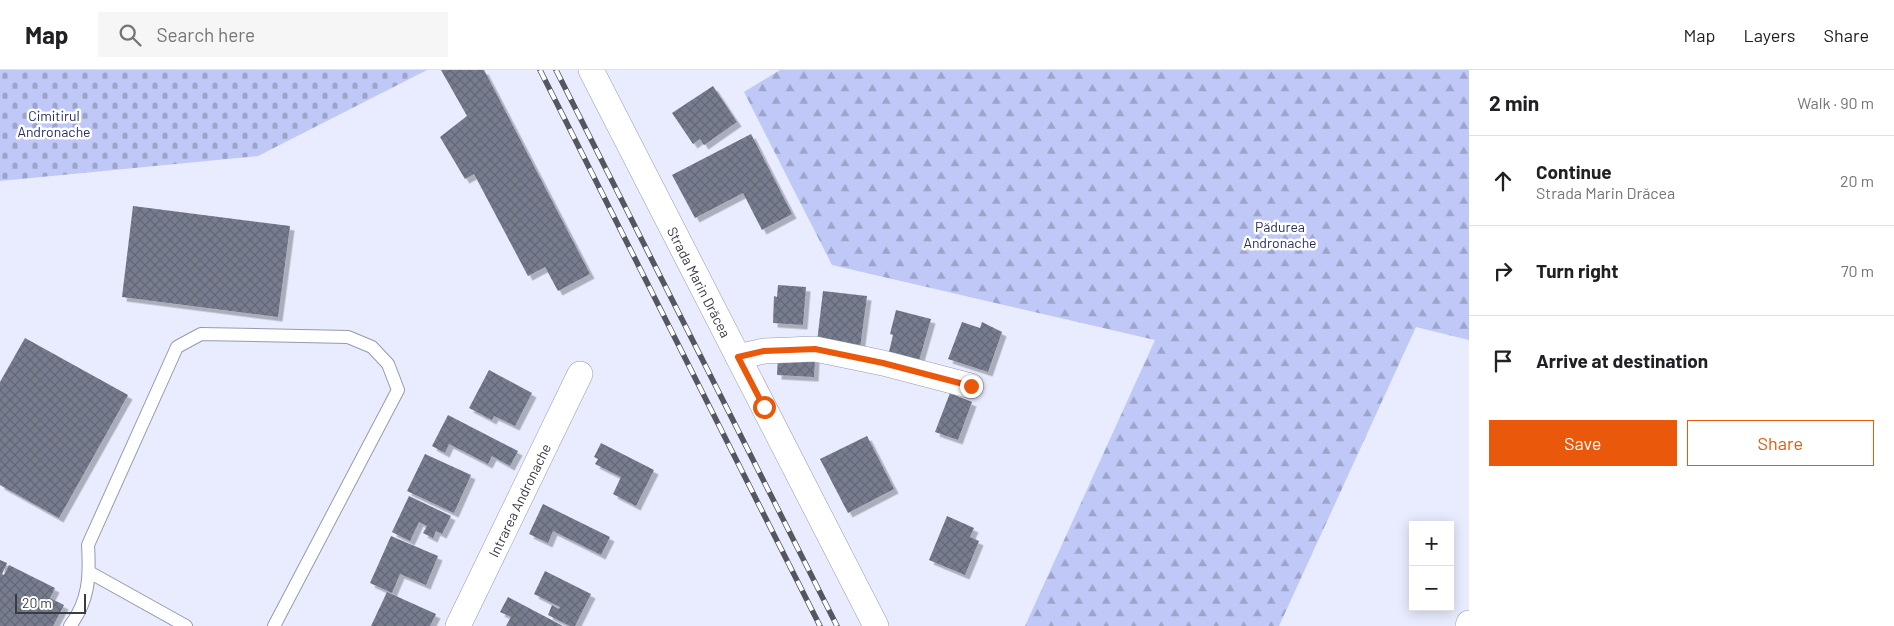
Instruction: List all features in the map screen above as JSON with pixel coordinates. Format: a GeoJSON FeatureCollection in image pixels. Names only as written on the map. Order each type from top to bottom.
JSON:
{"type":"FeatureCollection","features":[{"type":"Feature","properties":{"kind":"street","name":"Strada Marin Drăcea"},"geometry":{"type":"LineString","coordinates":[[591,70],[876,626]]}},
{"type":"Feature","properties":{"kind":"street"},"geometry":{"type":"LineString","coordinates":[[738,357],[764,351],[815,349],[883,363],[971,386]]}},
{"type":"Feature","properties":{"kind":"street","name":"Intrarea Andronache"},"geometry":{"type":"LineString","coordinates":[[458,626],[580,374]]}},
{"type":"Feature","properties":{"kind":"lane"},"geometry":{"type":"LineString","coordinates":[[70,626],[81,611],[90,572],[88,545],[177,347],[201,334],[348,337],[372,348],[388,364],[398,390],[274,626]]}},
{"type":"Feature","properties":{"kind":"lane"},"geometry":{"type":"LineString","coordinates":[[90,572],[186,626]]}},
{"type":"Feature","properties":{"kind":"green space","name":"Cimitirul Andronache"},"geometry":{"type":"Polygon","coordinates":[[[0,70],[427,70],[258,156],[0,181],[0,70]]]}},
{"type":"Feature","properties":{"kind":"green space","name":"Pădurea Andronache"},"geometry":{"type":"Polygon","coordinates":[[[780,70],[1469,70],[1469,340],[1416,327],[1279,626],[1025,626],[1155,340],[832,265],[744,92],[780,70]]]}},
{"type":"Feature","properties":{"kind":"building"},"geometry":{"type":"Polygon","coordinates":[[[441,70],[484,70],[590,274],[558,291],[545,267],[528,276],[474,174],[465,179],[440,137],[467,116],[441,70]]]}},
{"type":"Feature","properties":{"kind":"building"},"geometry":{"type":"Polygon","coordinates":[[[713,86],[737,122],[704,145],[700,139],[693,144],[672,113],[713,86]]]}},
{"type":"Feature","properties":{"kind":"building"},"geometry":{"type":"Polygon","coordinates":[[[751,134],[792,214],[762,230],[743,193],[695,218],[672,175],[751,134]]]}},
{"type":"Feature","properties":{"kind":"building"},"geometry":{"type":"Polygon","coordinates":[[[133,206],[290,226],[278,317],[122,297],[133,206]]]}},
{"type":"Feature","properties":{"kind":"building"},"geometry":{"type":"Polygon","coordinates":[[[778,285],[806,287],[803,325],[773,323],[774,296],[777,297],[778,285]]]}},
{"type":"Feature","properties":{"kind":"building"},"geometry":{"type":"Polygon","coordinates":[[[823,291],[867,296],[860,348],[817,342],[823,291]]]}},
{"type":"Feature","properties":{"kind":"building"},"geometry":{"type":"Polygon","coordinates":[[[896,310],[931,319],[918,364],[888,356],[893,335],[890,334],[896,310]]]}},
{"type":"Feature","properties":{"kind":"building"},"geometry":{"type":"Polygon","coordinates":[[[962,322],[980,328],[982,322],[1002,332],[988,372],[948,359],[962,322]]]}},
{"type":"Feature","properties":{"kind":"building"},"geometry":{"type":"Polygon","coordinates":[[[25,338],[128,395],[59,518],[0,485],[0,382],[25,338]]]}},
{"type":"Feature","properties":{"kind":"building"},"geometry":{"type":"Polygon","coordinates":[[[778,356],[815,358],[814,377],[777,375],[778,356]]]}},
{"type":"Feature","properties":{"kind":"building"},"geometry":{"type":"Polygon","coordinates":[[[489,370],[532,393],[515,426],[494,416],[492,420],[469,408],[489,370]]]}},
{"type":"Feature","properties":{"kind":"building"},"geometry":{"type":"Polygon","coordinates":[[[950,393],[972,402],[958,440],[935,432],[950,393]]]}},
{"type":"Feature","properties":{"kind":"building"},"geometry":{"type":"Polygon","coordinates":[[[448,415],[518,451],[510,466],[492,456],[488,464],[449,444],[445,453],[432,446],[448,415]]]}},
{"type":"Feature","properties":{"kind":"building"},"geometry":{"type":"Polygon","coordinates":[[[867,436],[894,489],[848,513],[820,459],[867,436]]]}},
{"type":"Feature","properties":{"kind":"building"},"geometry":{"type":"Polygon","coordinates":[[[601,443],[654,470],[636,506],[613,494],[621,477],[595,464],[598,459],[594,457],[601,443]]]}},
{"type":"Feature","properties":{"kind":"building"},"geometry":{"type":"Polygon","coordinates":[[[425,454],[471,475],[454,513],[407,491],[425,454]]]}},
{"type":"Feature","properties":{"kind":"building"},"geometry":{"type":"Polygon","coordinates":[[[409,496],[451,516],[442,534],[436,531],[433,538],[423,533],[427,526],[419,522],[410,541],[392,532],[409,496]]]}},
{"type":"Feature","properties":{"kind":"building"},"geometry":{"type":"Polygon","coordinates":[[[543,504],[610,537],[601,555],[553,531],[548,543],[529,534],[543,504]]]}},
{"type":"Feature","properties":{"kind":"building"},"geometry":{"type":"Polygon","coordinates":[[[947,516],[974,528],[970,537],[979,541],[965,575],[929,560],[947,516]]]}},
{"type":"Feature","properties":{"kind":"building"},"geometry":{"type":"Polygon","coordinates":[[[391,536],[438,556],[426,585],[400,574],[392,593],[370,583],[391,536]]]}},
{"type":"Feature","properties":{"kind":"building"},"geometry":{"type":"Polygon","coordinates":[[[0,560],[7,563],[2,574],[4,575],[9,565],[55,588],[50,598],[64,605],[53,626],[0,626],[0,560]]]}},
{"type":"Feature","properties":{"kind":"building"},"geometry":{"type":"Polygon","coordinates":[[[545,571],[591,594],[575,626],[570,626],[548,615],[552,605],[559,609],[560,607],[534,594],[545,571]]]}},
{"type":"Feature","properties":{"kind":"building"},"geometry":{"type":"Polygon","coordinates":[[[387,592],[436,614],[430,626],[371,626],[387,592]]]}},
{"type":"Feature","properties":{"kind":"building"},"geometry":{"type":"Polygon","coordinates":[[[508,597],[563,626],[506,626],[511,617],[500,612],[508,597]]]}},
{"type":"Feature","properties":{"kind":"railway"},"geometry":{"type":"LineString","coordinates":[[540,70],[820,626]]}},
{"type":"Feature","properties":{"kind":"railway"},"geometry":{"type":"LineString","coordinates":[[556,70],[837,626]]}},
{"type":"Feature","properties":{"kind":"route"},"geometry":{"type":"LineString","coordinates":[[764,407],[738,357],[764,351],[815,349],[883,363],[971,386]]}}]}
